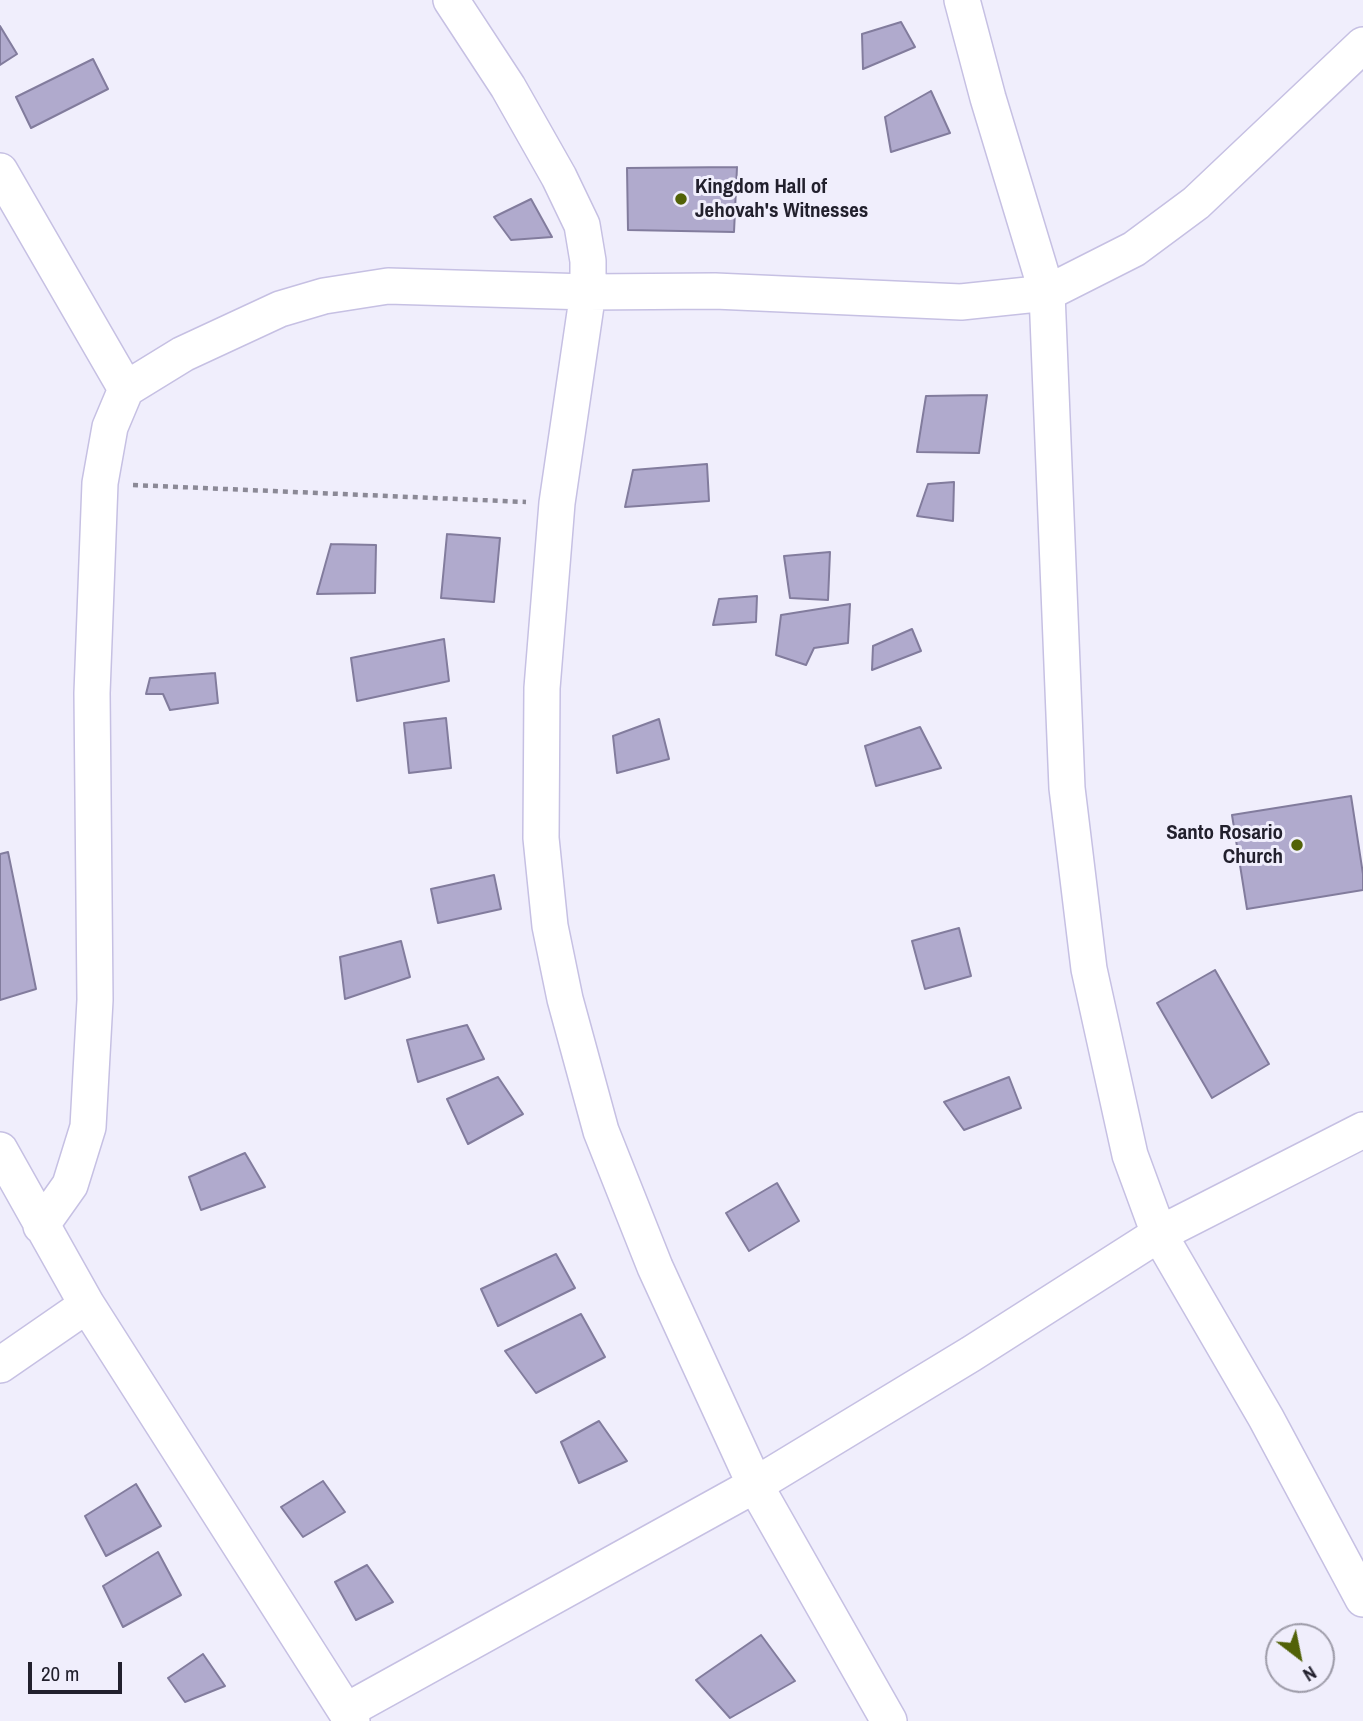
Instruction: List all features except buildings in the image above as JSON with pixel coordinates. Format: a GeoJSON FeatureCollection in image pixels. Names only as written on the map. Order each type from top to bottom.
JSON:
{"type":"FeatureCollection","features":[{"type":"Feature","properties":{"kind":"street"},"geometry":{"type":"LineString","coordinates":[[452,0],[515,99],[559,177],[583,225],[588,261],[588,292],[557,503],[542,688],[541,838],[550,926],[565,999],[601,1131],[655,1267],[755,1485],[889,1721]]}},
{"type":"Feature","properties":{"kind":"street"},"geometry":{"type":"LineString","coordinates":[[962,0],[988,98],[1047,293],[1067,788],[1089,969],[1130,1155],[1159,1234],[1266,1418],[1363,1600]]}},
{"type":"Feature","properties":{"kind":"street"},"geometry":{"type":"LineString","coordinates":[[41,1226],[71,1185],[88,1127],[95,1000],[92,693],[100,483],[110,427],[126,389],[183,355],[280,309],[324,296],[388,286],[588,292],[715,291],[961,302],[1047,293],[1134,249],[1196,203],[1363,45]]}},
{"type":"Feature","properties":{"kind":"street"},"geometry":{"type":"LineString","coordinates":[[0,171],[126,389]]}},
{"type":"Feature","properties":{"kind":"street"},"geometry":{"type":"LineString","coordinates":[[0,1150],[87,1305],[349,1716],[755,1485],[971,1354],[1159,1234],[1363,1130]]}},
{"type":"Feature","properties":{"kind":"street"},"geometry":{"type":"LineString","coordinates":[[0,1365],[87,1305]]}},
{"type":"Feature","properties":{"kind":"path"},"geometry":{"type":"LineString","coordinates":[[100,483],[557,503]]}},
{"type":"Feature","properties":{"kind":"place","name":"Kingdom Hall of Jehovah's Witnesses"},"geometry":{"type":"Point","coordinates":[681,199]}},
{"type":"Feature","properties":{"kind":"place","name":"Santo Rosario Church"},"geometry":{"type":"Point","coordinates":[1297,845]}}]}
